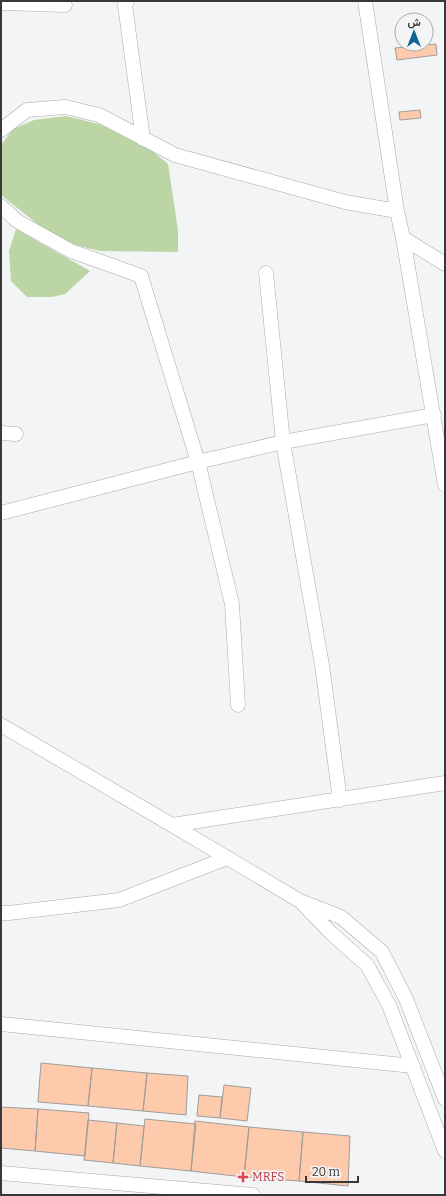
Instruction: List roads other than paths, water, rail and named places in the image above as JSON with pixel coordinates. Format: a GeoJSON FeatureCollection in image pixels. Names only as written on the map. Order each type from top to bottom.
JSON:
{"type":"FeatureCollection","features":[{"type":"Feature","properties":{"kind":"street"},"geometry":{"type":"LineString","coordinates":[[127,1],[125,5],[143,139]]}},
{"type":"Feature","properties":{"kind":"street"},"geometry":{"type":"LineString","coordinates":[[365,1],[396,211],[403,238],[445,485]]}},
{"type":"Feature","properties":{"kind":"street"},"geometry":{"type":"LineString","coordinates":[[1,3],[65,5]]}},
{"type":"Feature","properties":{"kind":"street"},"geometry":{"type":"LineString","coordinates":[[1,130],[27,110],[65,107],[99,115],[176,155],[345,202],[396,211]]}},
{"type":"Feature","properties":{"kind":"street"},"geometry":{"type":"LineString","coordinates":[[1,206],[17,221],[71,251],[141,276],[198,462],[232,604],[238,705]]}},
{"type":"Feature","properties":{"kind":"street"},"geometry":{"type":"LineString","coordinates":[[403,238],[445,264]]}},
{"type":"Feature","properties":{"kind":"street"},"geometry":{"type":"LineString","coordinates":[[266,273],[283,442],[322,665],[340,800]]}},
{"type":"Feature","properties":{"kind":"street"},"geometry":{"type":"LineString","coordinates":[[1,513],[198,462],[283,442],[434,415]]}},
{"type":"Feature","properties":{"kind":"street"},"geometry":{"type":"LineString","coordinates":[[1,433],[16,434]]}},
{"type":"Feature","properties":{"kind":"street"},"geometry":{"type":"LineString","coordinates":[[1,725],[300,901],[341,917],[382,952],[406,999],[444,1091],[423,1093]]}},
{"type":"Feature","properties":{"kind":"street"},"geometry":{"type":"LineString","coordinates":[[172,825],[445,783]]}},
{"type":"Feature","properties":{"kind":"street"},"geometry":{"type":"LineString","coordinates":[[1,913],[9,914],[119,900],[228,858]]}},
{"type":"Feature","properties":{"kind":"street"},"geometry":{"type":"LineString","coordinates":[[300,901],[367,965],[389,1005],[445,1151]]}},
{"type":"Feature","properties":{"kind":"street"},"geometry":{"type":"LineString","coordinates":[[1,1024],[413,1066]]}},
{"type":"Feature","properties":{"kind":"street"},"geometry":{"type":"LineString","coordinates":[[1,1173],[253,1195]]}},
{"type":"Feature","properties":{"kind":"place","name":"MRFS"},"geometry":{"type":"Point","coordinates":[243,1177]}}]}
